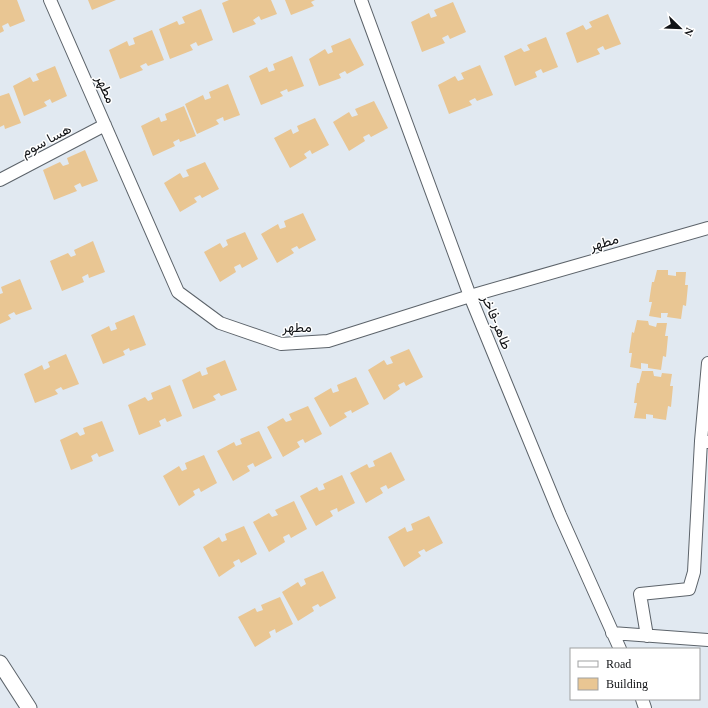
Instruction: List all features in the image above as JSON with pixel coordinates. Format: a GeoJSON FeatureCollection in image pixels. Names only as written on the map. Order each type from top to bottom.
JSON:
{"type":"FeatureCollection","features":[{"type":"Feature","properties":{"kind":"street","name":"مطهر"},"geometry":{"type":"LineString","coordinates":[[50,0],[178,292],[220,323],[281,344],[328,341],[470,296],[708,228]]}},
{"type":"Feature","properties":{"kind":"street","name":"طاهر-فاخر"},"geometry":{"type":"LineString","coordinates":[[361,0],[470,296],[560,515],[620,648]]}},
{"type":"Feature","properties":{"kind":"street","name":"هسا سوم"},"geometry":{"type":"LineString","coordinates":[[0,180],[105,125]]}},
{"type":"Feature","properties":{"kind":"street"},"geometry":{"type":"LineString","coordinates":[[647,636],[640,594],[689,589],[694,572],[705,442],[708,363]]}},
{"type":"Feature","properties":{"kind":"street"},"geometry":{"type":"LineString","coordinates":[[612,633],[708,640]]}},
{"type":"Feature","properties":{"kind":"street"},"geometry":{"type":"LineString","coordinates":[[0,663],[29,708]]}},
{"type":"Feature","properties":{"kind":"building"},"geometry":{"type":"Polygon","coordinates":[[[0,0],[17,0],[25,21],[10,27],[8,23],[2,26],[4,31],[0,33],[0,0]]]}},
{"type":"Feature","properties":{"kind":"building"},"geometry":{"type":"Polygon","coordinates":[[[88,0],[116,0],[92,10],[88,0]]]}},
{"type":"Feature","properties":{"kind":"building"},"geometry":{"type":"Polygon","coordinates":[[[229,0],[271,0],[277,14],[261,20],[259,16],[253,20],[256,24],[233,33],[222,3],[229,0]]]}},
{"type":"Feature","properties":{"kind":"building"},"geometry":{"type":"Polygon","coordinates":[[[285,0],[315,0],[311,2],[314,6],[291,15],[285,0]]]}},
{"type":"Feature","properties":{"kind":"building"},"geometry":{"type":"Polygon","coordinates":[[[453,2],[466,32],[450,39],[448,35],[442,38],[445,43],[422,52],[411,22],[429,13],[431,18],[437,16],[434,10],[453,2]]]}},
{"type":"Feature","properties":{"kind":"building"},"geometry":{"type":"Polygon","coordinates":[[[201,9],[213,40],[198,46],[196,42],[190,45],[193,50],[170,59],[159,29],[177,21],[179,25],[185,23],[182,17],[201,9]]]}},
{"type":"Feature","properties":{"kind":"building"},"geometry":{"type":"Polygon","coordinates":[[[608,14],[621,44],[605,50],[603,46],[597,49],[600,54],[577,63],[566,33],[583,25],[586,30],[592,27],[589,22],[608,14]]]}},
{"type":"Feature","properties":{"kind":"building"},"geometry":{"type":"Polygon","coordinates":[[[152,30],[164,60],[148,66],[146,63],[140,66],[143,70],[120,79],[109,50],[127,41],[129,46],[135,44],[133,38],[152,30]]]}},
{"type":"Feature","properties":{"kind":"building"},"geometry":{"type":"Polygon","coordinates":[[[546,37],[558,67],[543,73],[541,69],[535,72],[537,77],[515,86],[504,56],[521,48],[524,52],[530,50],[527,45],[546,37]]]}},
{"type":"Feature","properties":{"kind":"building"},"geometry":{"type":"Polygon","coordinates":[[[350,38],[364,65],[347,74],[345,71],[339,74],[341,78],[319,86],[309,59],[325,49],[328,54],[333,52],[331,46],[350,38]]]}},
{"type":"Feature","properties":{"kind":"building"},"geometry":{"type":"Polygon","coordinates":[[[292,56],[304,86],[288,92],[287,89],[280,92],[283,96],[261,105],[249,76],[267,67],[269,72],[275,70],[273,64],[292,56]]]}},
{"type":"Feature","properties":{"kind":"building"},"geometry":{"type":"Polygon","coordinates":[[[480,65],[493,95],[477,101],[475,98],[469,101],[472,105],[449,114],[438,85],[455,76],[458,81],[464,79],[461,73],[480,65]]]}},
{"type":"Feature","properties":{"kind":"building"},"geometry":{"type":"Polygon","coordinates":[[[55,66],[67,96],[52,103],[50,99],[44,102],[47,106],[24,116],[13,86],[30,77],[33,82],[39,80],[36,74],[55,66]]]}},
{"type":"Feature","properties":{"kind":"building"},"geometry":{"type":"Polygon","coordinates":[[[228,84],[240,115],[224,121],[223,117],[216,120],[219,124],[197,134],[185,104],[203,95],[205,100],[211,98],[209,92],[228,84]]]}},
{"type":"Feature","properties":{"kind":"building"},"geometry":{"type":"Polygon","coordinates":[[[9,93],[21,123],[5,129],[4,125],[0,127],[0,96],[9,93]]]}},
{"type":"Feature","properties":{"kind":"building"},"geometry":{"type":"Polygon","coordinates":[[[374,101],[388,128],[371,137],[369,134],[363,137],[365,141],[349,151],[333,122],[349,112],[352,117],[358,115],[355,109],[374,101]]]}},
{"type":"Feature","properties":{"kind":"building"},"geometry":{"type":"Polygon","coordinates":[[[184,106],[196,136],[180,142],[179,139],[173,142],[175,146],[153,156],[141,126],[159,117],[161,122],[167,120],[165,114],[184,106]]]}},
{"type":"Feature","properties":{"kind":"building"},"geometry":{"type":"Polygon","coordinates":[[[315,118],[329,145],[312,154],[310,150],[304,154],[307,158],[290,168],[274,138],[291,129],[293,134],[299,131],[297,126],[315,118]]]}},
{"type":"Feature","properties":{"kind":"building"},"geometry":{"type":"Polygon","coordinates":[[[85,150],[98,181],[82,187],[80,183],[74,186],[77,191],[54,200],[43,170],[60,162],[63,166],[69,164],[67,158],[85,150]]]}},
{"type":"Feature","properties":{"kind":"building"},"geometry":{"type":"Polygon","coordinates":[[[205,162],[219,189],[202,198],[200,195],[194,198],[197,202],[180,212],[164,183],[180,173],[183,178],[189,176],[186,170],[205,162]]]}},
{"type":"Feature","properties":{"kind":"building"},"geometry":{"type":"Polygon","coordinates":[[[303,213],[316,240],[299,249],[297,246],[291,249],[294,253],[277,263],[261,234],[278,224],[280,229],[286,227],[284,221],[303,213]]]}},
{"type":"Feature","properties":{"kind":"building"},"geometry":{"type":"Polygon","coordinates":[[[245,232],[258,259],[242,268],[240,264],[234,267],[236,272],[220,282],[204,252],[220,243],[223,248],[228,245],[226,240],[245,232]]]}},
{"type":"Feature","properties":{"kind":"building"},"geometry":{"type":"Polygon","coordinates":[[[93,241],[105,272],[89,278],[88,274],[82,277],[84,282],[62,291],[50,261],[68,253],[71,257],[76,255],[74,250],[93,241]]]}},
{"type":"Feature","properties":{"kind":"building"},"geometry":{"type":"Polygon","coordinates":[[[657,270],[668,270],[668,275],[676,276],[676,272],[686,272],[685,285],[688,285],[686,306],[683,305],[681,319],[667,317],[668,313],[661,313],[661,318],[649,316],[652,302],[649,302],[652,282],[654,282],[657,270]]]}},
{"type":"Feature","properties":{"kind":"building"},"geometry":{"type":"Polygon","coordinates":[[[20,279],[32,309],[16,315],[14,312],[8,315],[11,319],[0,324],[0,294],[3,293],[1,287],[20,279]]]}},
{"type":"Feature","properties":{"kind":"building"},"geometry":{"type":"Polygon","coordinates":[[[134,315],[146,345],[130,351],[129,348],[123,351],[125,355],[103,364],[91,335],[109,326],[111,331],[117,329],[115,323],[134,315]]]}},
{"type":"Feature","properties":{"kind":"building"},"geometry":{"type":"Polygon","coordinates":[[[637,320],[648,321],[649,325],[656,327],[657,323],[667,323],[665,336],[668,336],[666,357],[663,356],[661,370],[648,368],[648,364],[641,363],[641,369],[630,367],[632,353],[629,353],[632,332],[634,333],[637,320]]]}},
{"type":"Feature","properties":{"kind":"building"},"geometry":{"type":"Polygon","coordinates":[[[409,349],[423,377],[406,386],[404,382],[398,385],[400,389],[384,400],[368,370],[384,360],[387,365],[393,363],[390,357],[409,349]]]}},
{"type":"Feature","properties":{"kind":"building"},"geometry":{"type":"Polygon","coordinates":[[[66,354],[79,384],[63,390],[61,387],[55,390],[58,394],[35,403],[24,374],[42,365],[44,370],[50,367],[48,362],[66,354]]]}},
{"type":"Feature","properties":{"kind":"building"},"geometry":{"type":"Polygon","coordinates":[[[225,360],[237,390],[221,396],[219,393],[213,396],[216,400],[193,409],[182,380],[200,371],[202,376],[208,374],[206,368],[225,360]]]}},
{"type":"Feature","properties":{"kind":"building"},"geometry":{"type":"Polygon","coordinates":[[[642,371],[653,371],[654,376],[661,377],[662,373],[672,374],[670,386],[673,386],[671,407],[668,406],[666,420],[653,418],[653,415],[646,414],[646,419],[634,418],[637,403],[634,403],[637,383],[639,383],[642,371]]]}},
{"type":"Feature","properties":{"kind":"building"},"geometry":{"type":"Polygon","coordinates":[[[356,377],[369,404],[352,413],[351,410],[344,413],[347,417],[330,427],[314,398],[331,388],[333,393],[339,391],[337,385],[356,377]]]}},
{"type":"Feature","properties":{"kind":"building"},"geometry":{"type":"Polygon","coordinates":[[[170,385],[182,416],[167,422],[165,418],[159,421],[161,426],[139,435],[128,405],[145,397],[148,401],[153,399],[151,393],[170,385]]]}},
{"type":"Feature","properties":{"kind":"building"},"geometry":{"type":"Polygon","coordinates":[[[308,406],[322,434],[305,443],[303,439],[297,442],[300,447],[283,457],[267,427],[283,418],[286,422],[292,420],[289,414],[308,406]]]}},
{"type":"Feature","properties":{"kind":"building"},"geometry":{"type":"Polygon","coordinates":[[[102,421],[114,451],[99,457],[97,453],[91,456],[93,461],[71,470],[60,440],[77,432],[80,436],[85,434],[83,428],[102,421]]]}},
{"type":"Feature","properties":{"kind":"building"},"geometry":{"type":"Polygon","coordinates":[[[259,431],[272,458],[255,467],[253,463],[247,466],[250,471],[233,481],[217,451],[234,442],[236,446],[242,444],[240,439],[259,431]]]}},
{"type":"Feature","properties":{"kind":"building"},"geometry":{"type":"Polygon","coordinates":[[[391,452],[405,480],[388,489],[386,485],[380,488],[383,493],[366,503],[350,473],[367,464],[369,468],[375,466],[373,461],[391,452]]]}},
{"type":"Feature","properties":{"kind":"building"},"geometry":{"type":"Polygon","coordinates":[[[204,455],[217,483],[201,492],[199,488],[193,491],[195,495],[179,506],[163,476],[179,466],[182,471],[187,469],[185,463],[204,455]]]}},
{"type":"Feature","properties":{"kind":"building"},"geometry":{"type":"Polygon","coordinates":[[[342,475],[355,503],[338,512],[337,508],[330,511],[333,516],[316,526],[300,496],[317,487],[319,491],[325,489],[323,484],[342,475]]]}},
{"type":"Feature","properties":{"kind":"building"},"geometry":{"type":"Polygon","coordinates":[[[294,501],[307,529],[291,538],[289,534],[283,537],[285,542],[269,552],[253,522],[269,513],[272,517],[278,515],[275,510],[294,501]]]}},
{"type":"Feature","properties":{"kind":"building"},"geometry":{"type":"Polygon","coordinates":[[[429,516],[443,543],[426,552],[424,549],[418,552],[421,556],[404,567],[388,537],[405,527],[407,532],[413,530],[411,524],[429,516]]]}},
{"type":"Feature","properties":{"kind":"building"},"geometry":{"type":"Polygon","coordinates":[[[244,526],[257,554],[241,563],[239,559],[233,562],[235,566],[219,577],[203,547],[219,537],[222,542],[227,540],[225,534],[244,526]]]}},
{"type":"Feature","properties":{"kind":"building"},"geometry":{"type":"Polygon","coordinates":[[[323,571],[336,598],[320,607],[318,604],[312,607],[314,611],[298,621],[282,592],[298,582],[301,587],[306,584],[304,579],[323,571]]]}},
{"type":"Feature","properties":{"kind":"building"},"geometry":{"type":"Polygon","coordinates":[[[280,597],[293,624],[276,633],[275,629],[269,632],[271,637],[255,647],[238,617],[255,608],[257,612],[263,610],[261,605],[280,597]]]}}]}
